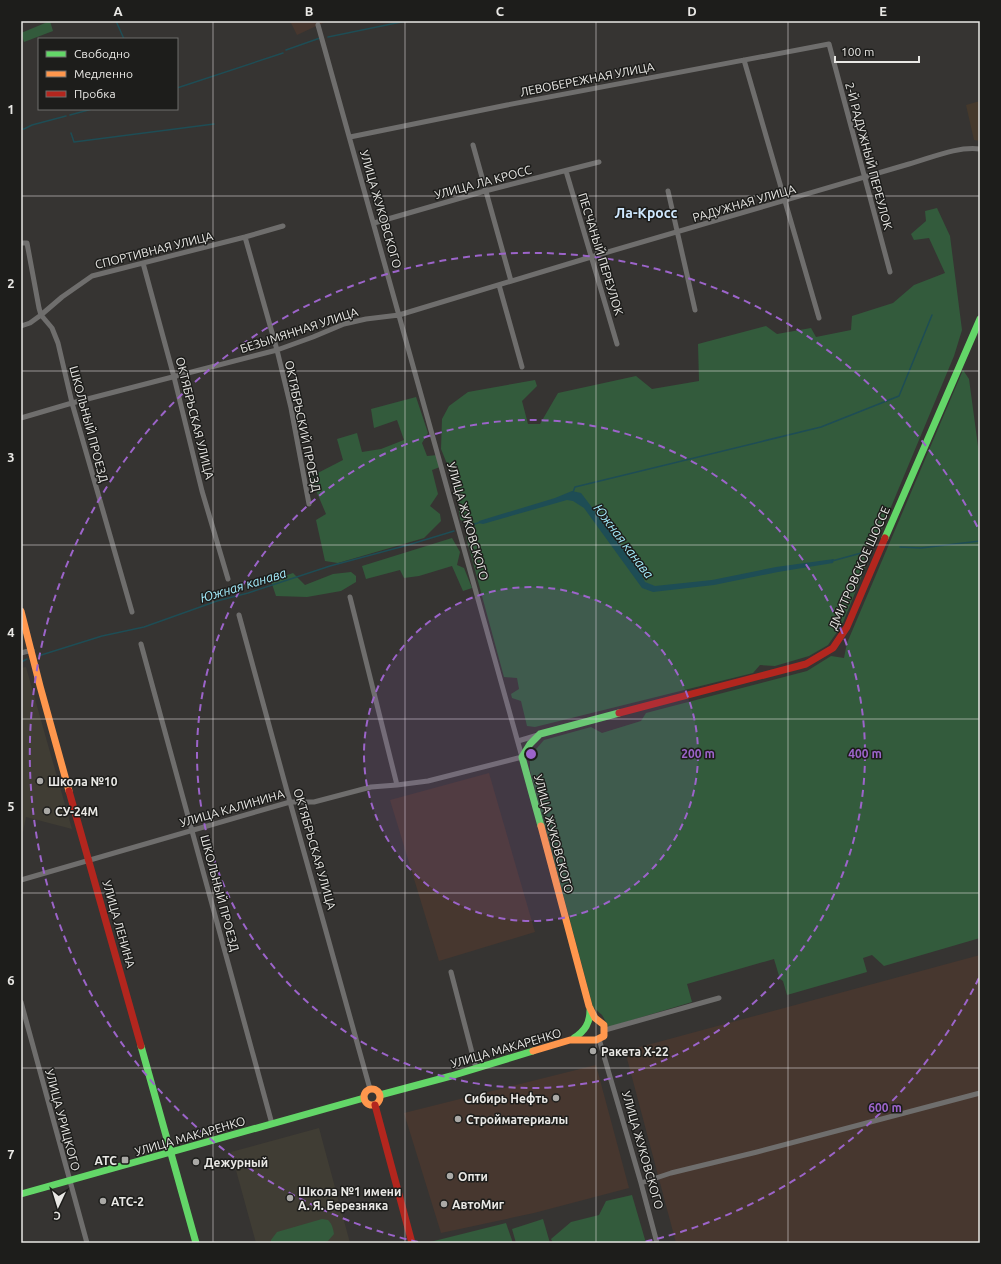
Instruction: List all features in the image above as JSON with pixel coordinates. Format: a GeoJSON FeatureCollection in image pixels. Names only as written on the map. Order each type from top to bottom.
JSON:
{"type":"FeatureCollection","features":[{"type":"Feature","properties":{"kind":"street","name":"УЛИЦА ЖУКОВСКОГО"},"geometry":{"type":"LineString","coordinates":[[318,25],[518,741],[589,1006],[595,1018],[599,1022]]}},
{"type":"Feature","properties":{"kind":"street","name":"ЛЕВОБЕРЕЖНАЯ УЛИЦА"},"geometry":{"type":"LineString","coordinates":[[350,137],[509,104],[829,44]]}},
{"type":"Feature","properties":{"kind":"street","name":"2-Й РАДУЖНЫЙ ПЕРЕУЛОК"},"geometry":{"type":"LineString","coordinates":[[829,44],[890,272]]}},
{"type":"Feature","properties":{"kind":"street"},"geometry":{"type":"LineString","coordinates":[[744,60],[819,318]]}},
{"type":"Feature","properties":{"kind":"street"},"geometry":{"type":"LineString","coordinates":[[473,145],[511,281]]}},
{"type":"Feature","properties":{"kind":"street","name":"РАДУЖНАЯ УЛИЦА"},"geometry":{"type":"LineString","coordinates":[[399,315],[591,257],[951,152],[972,148],[980,149]]}},
{"type":"Feature","properties":{"kind":"street","name":"УЛИЦА ЛА КРОСС"},"geometry":{"type":"LineString","coordinates":[[374,223],[485,191],[598,162]]}},
{"type":"Feature","properties":{"kind":"street","name":"ПЕСЧАНЫЙ ПЕРЕУЛОК"},"geometry":{"type":"LineString","coordinates":[[566,171],[617,344]]}},
{"type":"Feature","properties":{"kind":"street"},"geometry":{"type":"LineString","coordinates":[[668,191],[695,310]]}},
{"type":"Feature","properties":{"kind":"street","name":"СПОРТИВНАЯ УЛИЦА"},"geometry":{"type":"LineString","coordinates":[[21,326],[30,323],[62,297],[92,276],[283,226]]}},
{"type":"Feature","properties":{"kind":"street","name":"ОКТЯБРЬСКИЙ ПРОЕЗД"},"geometry":{"type":"LineString","coordinates":[[245,237],[277,350],[291,408],[309,504]]}},
{"type":"Feature","properties":{"kind":"street","name":"ШКОЛЬНЫЙ ПРОЕЗД"},"geometry":{"type":"LineString","coordinates":[[21,243],[27,243],[41,315],[52,328],[58,343],[72,403],[132,612]]}},
{"type":"Feature","properties":{"kind":"street","name":"ОКТЯБРЬСКАЯ УЛИЦА"},"geometry":{"type":"LineString","coordinates":[[144,263],[174,376],[202,491],[228,579]]}},
{"type":"Feature","properties":{"kind":"street"},"geometry":{"type":"LineString","coordinates":[[498,285],[522,367]]}},
{"type":"Feature","properties":{"kind":"street","name":"БЕЗЫМЯННАЯ УЛИЦА"},"geometry":{"type":"LineString","coordinates":[[21,418],[72,403],[277,350],[344,324],[366,319],[399,315]]}},
{"type":"Feature","properties":{"kind":"street","name":"ДМИТРОВСКОЕ ШОССЕ"},"geometry":{"type":"LineString","coordinates":[[540,734],[806,664],[833,648],[847,627],[980,319]]}},
{"type":"Feature","properties":{"kind":"street"},"geometry":{"type":"LineString","coordinates":[[350,597],[397,785]]}},
{"type":"Feature","properties":{"kind":"street","name":"УЛИЦА ЛЕНИНА"},"geometry":{"type":"LineString","coordinates":[[21,611],[40,686],[196,1243]]}},
{"type":"Feature","properties":{"kind":"street","name":"ОКТЯБРЬСКАЯ УЛИЦА"},"geometry":{"type":"LineString","coordinates":[[239,615],[370,1089]]}},
{"type":"Feature","properties":{"kind":"street","name":"ШКОЛЬНЫЙ ПРОЕЗД"},"geometry":{"type":"LineString","coordinates":[[142,644],[272,1124]]}},
{"type":"Feature","properties":{"kind":"street"},"geometry":{"type":"LineString","coordinates":[[21,653],[32,650]]}},
{"type":"Feature","properties":{"kind":"street"},"geometry":{"type":"LineString","coordinates":[[518,741],[540,734]]}},
{"type":"Feature","properties":{"kind":"street"},"geometry":{"type":"LineString","coordinates":[[522,757],[528,746],[540,734]]}},
{"type":"Feature","properties":{"kind":"street","name":"УЛИЦА КАЛИНИНА"},"geometry":{"type":"LineString","coordinates":[[21,880],[89,859],[290,802],[314,802],[370,787],[428,781],[522,757]]}},
{"type":"Feature","properties":{"kind":"street"},"geometry":{"type":"LineString","coordinates":[[451,972],[476,1068]]}},
{"type":"Feature","properties":{"kind":"street"},"geometry":{"type":"LineString","coordinates":[[605,1030],[719,998]]}},
{"type":"Feature","properties":{"kind":"street","name":"УЛИЦА УРИЦКОГО"},"geometry":{"type":"LineString","coordinates":[[21,1002],[87,1243]]}},
{"type":"Feature","properties":{"kind":"street"},"geometry":{"type":"LineString","coordinates":[[570,1040],[588,1027],[593,1022],[599,1022],[604,1025],[604,1036],[596,1039],[587,1033],[588,1027],[589,1006]]}},
{"type":"Feature","properties":{"kind":"street","name":"УЛИЦА МАКАРЕНКО"},"geometry":{"type":"LineString","coordinates":[[380,1095],[570,1040],[585,1038],[596,1039]]}},
{"type":"Feature","properties":{"kind":"street","name":"УЛИЦА ЖУКОВСКОГО"},"geometry":{"type":"LineString","coordinates":[[596,1039],[641,1184],[657,1243]]}},
{"type":"Feature","properties":{"kind":"street"},"geometry":{"type":"LineString","coordinates":[[370,1089],[376,1090],[380,1095],[380,1101],[374,1105],[368,1104],[364,1098],[365,1092],[370,1089]]}},
{"type":"Feature","properties":{"kind":"street"},"geometry":{"type":"LineString","coordinates":[[641,1184],[671,1173],[751,1154],[980,1093]]}},
{"type":"Feature","properties":{"kind":"street","name":"УЛИЦА МАКАРЕНКО"},"geometry":{"type":"LineString","coordinates":[[21,1194],[364,1098]]}},
{"type":"Feature","properties":{"kind":"street"},"geometry":{"type":"LineString","coordinates":[[374,1105],[412,1243]]}},
{"type":"Feature","properties":{"kind":"shaded area"},"geometry":{"type":"Polygon","coordinates":[[[290,21],[327,21],[297,35],[290,21]]]}},
{"type":"Feature","properties":{"kind":"shaded area"},"geometry":{"type":"Polygon","coordinates":[[[980,101],[980,141],[974,140],[966,105],[980,101]]]}},
{"type":"Feature","properties":{"kind":"shaded area","name":"Школа №10"},"geometry":{"type":"Polygon","coordinates":[[[26,667],[72,829],[26,817],[23,832],[21,831],[21,668],[26,667]]]}},
{"type":"Feature","properties":{"kind":"shaded area"},"geometry":{"type":"Polygon","coordinates":[[[489,773],[535,932],[439,961],[390,800],[489,773]]]}},
{"type":"Feature","properties":{"kind":"shaded area"},"geometry":{"type":"Polygon","coordinates":[[[980,955],[980,1243],[676,1243],[625,1051],[980,955]]]}},
{"type":"Feature","properties":{"kind":"shaded area"},"geometry":{"type":"Polygon","coordinates":[[[596,1065],[629,1188],[534,1213],[441,1233],[404,1113],[596,1065]]]}},
{"type":"Feature","properties":{"kind":"shaded area","name":"Школа №1 имени А. Я. Березняка"},"geometry":{"type":"Polygon","coordinates":[[[319,1128],[350,1243],[256,1243],[231,1152],[319,1128]]]}},
{"type":"Feature","properties":{"kind":"green space"},"geometry":{"type":"Polygon","coordinates":[[[50,21],[53,31],[24,42],[21,33],[50,21]]]}},
{"type":"Feature","properties":{"kind":"green space"},"geometry":{"type":"Polygon","coordinates":[[[937,208],[950,236],[962,330],[954,356],[876,543],[862,547],[866,566],[842,625],[828,645],[809,656],[775,666],[760,665],[753,673],[535,727],[527,726],[521,701],[512,698],[511,694],[519,689],[517,678],[504,677],[466,537],[474,532],[460,519],[456,486],[441,449],[442,419],[449,406],[468,392],[535,380],[537,386],[522,401],[528,424],[540,424],[558,393],[636,376],[652,389],[699,381],[698,344],[766,326],[777,334],[811,328],[816,337],[851,330],[852,316],[893,303],[914,285],[945,273],[929,238],[914,240],[911,234],[926,221],[925,211],[937,208]]]}},
{"type":"Feature","properties":{"kind":"green space"},"geometry":{"type":"Polygon","coordinates":[[[963,370],[969,379],[980,461],[980,938],[884,966],[872,955],[863,958],[867,972],[787,995],[774,959],[687,984],[692,1002],[609,1027],[602,1015],[593,1007],[530,770],[530,756],[544,740],[591,727],[602,733],[641,721],[646,713],[807,671],[831,656],[844,658],[847,643],[963,370]]]}},
{"type":"Feature","properties":{"kind":"green space"},"geometry":{"type":"Polygon","coordinates":[[[416,397],[428,433],[422,443],[427,456],[438,455],[440,467],[432,470],[438,494],[430,506],[440,514],[441,521],[424,538],[338,563],[325,561],[316,520],[326,514],[315,488],[310,488],[310,477],[343,460],[337,439],[357,433],[362,452],[381,449],[404,440],[397,420],[374,428],[371,409],[416,397]]]}},
{"type":"Feature","properties":{"kind":"green space"},"geometry":{"type":"Polygon","coordinates":[[[452,538],[460,552],[457,565],[464,568],[472,588],[463,591],[452,566],[419,576],[404,578],[400,570],[366,579],[362,566],[452,538]]]}},
{"type":"Feature","properties":{"kind":"green space"},"geometry":{"type":"Polygon","coordinates":[[[351,572],[356,576],[356,582],[341,591],[307,597],[276,596],[271,581],[293,573],[305,585],[333,574],[351,572]]]}},
{"type":"Feature","properties":{"kind":"green space"},"geometry":{"type":"Polygon","coordinates":[[[632,1195],[646,1243],[553,1243],[551,1239],[571,1222],[599,1215],[606,1201],[632,1195]]]}},
{"type":"Feature","properties":{"kind":"green space"},"geometry":{"type":"Polygon","coordinates":[[[322,1219],[328,1220],[333,1228],[334,1234],[328,1241],[322,1243],[271,1243],[271,1240],[277,1232],[322,1219]]]}},
{"type":"Feature","properties":{"kind":"green space"},"geometry":{"type":"Polygon","coordinates":[[[543,1219],[550,1243],[516,1243],[512,1229],[543,1219]]]}},
{"type":"Feature","properties":{"kind":"green space"},"geometry":{"type":"Polygon","coordinates":[[[506,1223],[513,1243],[426,1243],[506,1223]]]}},
{"type":"Feature","properties":{"kind":"water"},"geometry":{"type":"Polygon","coordinates":[[[572,491],[581,493],[639,569],[645,582],[655,586],[712,580],[776,567],[834,559],[833,563],[714,585],[653,592],[642,588],[584,508],[573,501],[567,500],[483,524],[478,523],[479,521],[555,498],[572,491]]]}},
{"type":"Feature","properties":{"kind":"waterway"},"geometry":{"type":"LineString","coordinates":[[116,21],[124,38]]}},
{"type":"Feature","properties":{"kind":"waterway"},"geometry":{"type":"LineString","coordinates":[[328,37],[406,21]]}},
{"type":"Feature","properties":{"kind":"waterway"},"geometry":{"type":"LineString","coordinates":[[286,50],[320,38]]}},
{"type":"Feature","properties":{"kind":"waterway"},"geometry":{"type":"LineString","coordinates":[[178,88],[283,53]]}},
{"type":"Feature","properties":{"kind":"waterway"},"geometry":{"type":"LineString","coordinates":[[70,115],[88,110]]}},
{"type":"Feature","properties":{"kind":"waterway"},"geometry":{"type":"LineString","coordinates":[[21,129],[66,116]]}},
{"type":"Feature","properties":{"kind":"waterway"},"geometry":{"type":"LineString","coordinates":[[71,133],[74,142],[214,124]]}},
{"type":"Feature","properties":{"kind":"waterway"},"geometry":{"type":"LineString","coordinates":[[573,492],[575,487],[821,427],[899,396],[932,315]]}},
{"type":"Feature","properties":{"kind":"waterway","name":"Южная канава"},"geometry":{"type":"LineString","coordinates":[[467,526],[478,523]]}},
{"type":"Feature","properties":{"kind":"waterway","name":"Южная канава"},"geometry":{"type":"LineString","coordinates":[[38,656],[102,636],[144,627],[217,601],[248,593],[330,566],[454,531]]}},
{"type":"Feature","properties":{"kind":"waterway","name":"Южная канава"},"geometry":{"type":"LineString","coordinates":[[900,547],[921,548],[980,541]]}},
{"type":"Feature","properties":{"kind":"waterway","name":"Южная канава"},"geometry":{"type":"LineString","coordinates":[[832,561],[865,552]]}},
{"type":"Feature","properties":{"kind":"waterway","name":"Южная канава"},"geometry":{"type":"LineString","coordinates":[[21,662],[27,659]]}},
{"type":"Feature","properties":{"kind":"traffic: fast"},"geometry":{"type":"LineString","coordinates":[[885,538],[980,319]]}},
{"type":"Feature","properties":{"kind":"traffic: fast"},"geometry":{"type":"LineString","coordinates":[[541,826],[522,757],[530,744],[540,734],[619,713]]}},
{"type":"Feature","properties":{"kind":"traffic: fast"},"geometry":{"type":"LineString","coordinates":[[574,1038],[586,1026],[589,1019],[590,1010]]}},
{"type":"Feature","properties":{"kind":"traffic: fast"},"geometry":{"type":"LineString","coordinates":[[141,1046],[196,1243]]}},
{"type":"Feature","properties":{"kind":"traffic: fast"},"geometry":{"type":"LineString","coordinates":[[380,1095],[451,1076],[533,1051]]}},
{"type":"Feature","properties":{"kind":"traffic: fast"},"geometry":{"type":"LineString","coordinates":[[21,1194],[364,1098]]}},
{"type":"Feature","properties":{"kind":"traffic: slow"},"geometry":{"type":"LineString","coordinates":[[21,611],[69,791]]}},
{"type":"Feature","properties":{"kind":"traffic: slow"},"geometry":{"type":"LineString","coordinates":[[533,1051],[570,1040],[596,1040],[604,1036],[604,1025],[595,1018],[589,1006],[541,826]]}},
{"type":"Feature","properties":{"kind":"traffic: slow"},"geometry":{"type":"LineString","coordinates":[[369,1089],[375,1089],[380,1094],[380,1097],[378,1103],[375,1105],[369,1105],[364,1100],[364,1094],[369,1089]]}},
{"type":"Feature","properties":{"kind":"traffic: jam"},"geometry":{"type":"LineString","coordinates":[[619,713],[806,664],[833,648],[847,627],[885,538]]}},
{"type":"Feature","properties":{"kind":"traffic: jam"},"geometry":{"type":"LineString","coordinates":[[69,791],[141,1046]]}},
{"type":"Feature","properties":{"kind":"traffic: jam"},"geometry":{"type":"LineString","coordinates":[[375,1105],[412,1243]]}},
{"type":"Feature","properties":{"kind":"place","name":"Школа №10"},"geometry":{"type":"Point","coordinates":[40,781]}},
{"type":"Feature","properties":{"kind":"place","name":"СУ-24М"},"geometry":{"type":"Point","coordinates":[47,811]}},
{"type":"Feature","properties":{"kind":"place","name":"Ракета Х-22"},"geometry":{"type":"Point","coordinates":[593,1051]}},
{"type":"Feature","properties":{"kind":"place","name":"Сибирь Нефть"},"geometry":{"type":"Point","coordinates":[556,1098]}},
{"type":"Feature","properties":{"kind":"place","name":"Стройматериалы"},"geometry":{"type":"Point","coordinates":[458,1119]}},
{"type":"Feature","properties":{"kind":"place","name":"АТС"},"geometry":{"type":"Point","coordinates":[125,1160]}},
{"type":"Feature","properties":{"kind":"place","name":"Дежурный"},"geometry":{"type":"Point","coordinates":[196,1162]}},
{"type":"Feature","properties":{"kind":"place","name":"Опти"},"geometry":{"type":"Point","coordinates":[450,1176]}},
{"type":"Feature","properties":{"kind":"place","name":"Школа №1 имени А. Я. Березняка"},"geometry":{"type":"Point","coordinates":[290,1198]}},
{"type":"Feature","properties":{"kind":"place","name":"АТС-2"},"geometry":{"type":"Point","coordinates":[103,1201]}},
{"type":"Feature","properties":{"kind":"place","name":"АвтоМиг"},"geometry":{"type":"Point","coordinates":[444,1204]}},
{"type":"Feature","properties":{"kind":"district","name":"Ла-Кросс"},"geometry":{"type":"Point","coordinates":[646,213]}}]}
